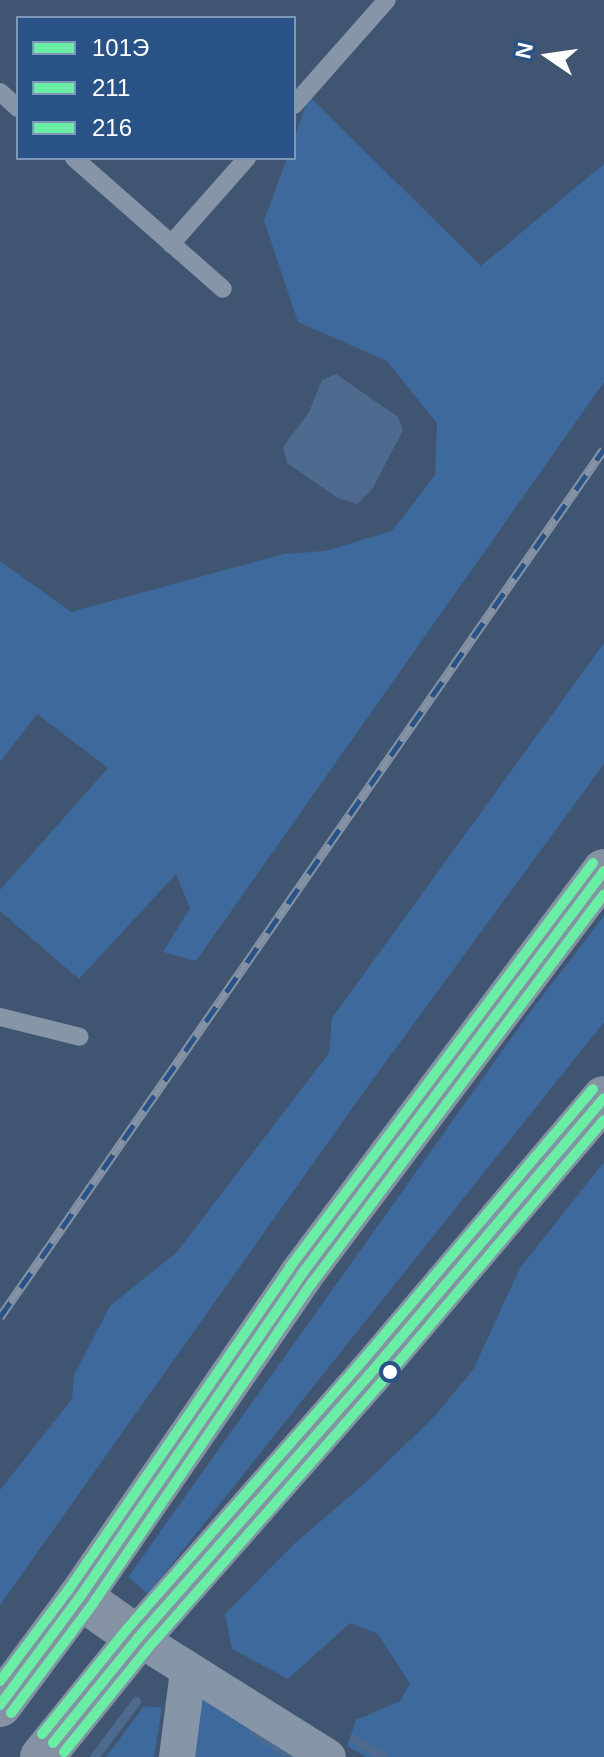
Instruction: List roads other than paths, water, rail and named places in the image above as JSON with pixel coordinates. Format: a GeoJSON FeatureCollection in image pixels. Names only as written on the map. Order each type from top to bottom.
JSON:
{"type":"FeatureCollection","features":[{"type":"Feature","properties":{"kind":"main road"},"geometry":{"type":"LineString","coordinates":[[0,1705],[80,1597],[301,1275],[604,871]]}},
{"type":"Feature","properties":{"kind":"main road"},"geometry":{"type":"LineString","coordinates":[[42,1757],[138,1638],[369,1375],[604,1098]]}},
{"type":"Feature","properties":{"kind":"main road"},"geometry":{"type":"LineString","coordinates":[[80,1597],[138,1638]]}},
{"type":"Feature","properties":{"kind":"street"},"geometry":{"type":"LineString","coordinates":[[138,1638],[328,1757]]}},
{"type":"Feature","properties":{"kind":"street"},"geometry":{"type":"LineString","coordinates":[[177,1757],[188,1671]]}},
{"type":"Feature","properties":{"kind":"lane"},"geometry":{"type":"LineString","coordinates":[[296,103],[387,0]]}},
{"type":"Feature","properties":{"kind":"lane"},"geometry":{"type":"LineString","coordinates":[[0,92],[16,106]]}},
{"type":"Feature","properties":{"kind":"lane"},"geometry":{"type":"LineString","coordinates":[[76,160],[223,289]]}},
{"type":"Feature","properties":{"kind":"lane"},"geometry":{"type":"LineString","coordinates":[[171,244],[245,160]]}},
{"type":"Feature","properties":{"kind":"lane"},"geometry":{"type":"LineString","coordinates":[[0,1017],[80,1037]]}},
{"type":"Feature","properties":{"kind":"waterway"},"geometry":{"type":"LineString","coordinates":[[94,1757],[136,1701]]}},
{"type":"Feature","properties":{"kind":"waterway"},"geometry":{"type":"LineString","coordinates":[[253,1731],[294,1757]]}},
{"type":"Feature","properties":{"kind":"waterway"},"geometry":{"type":"LineString","coordinates":[[354,1739],[383,1757]]}},
{"type":"Feature","properties":{"kind":"railway"},"geometry":{"type":"LineString","coordinates":[[0,1317],[604,449]]}}]}
